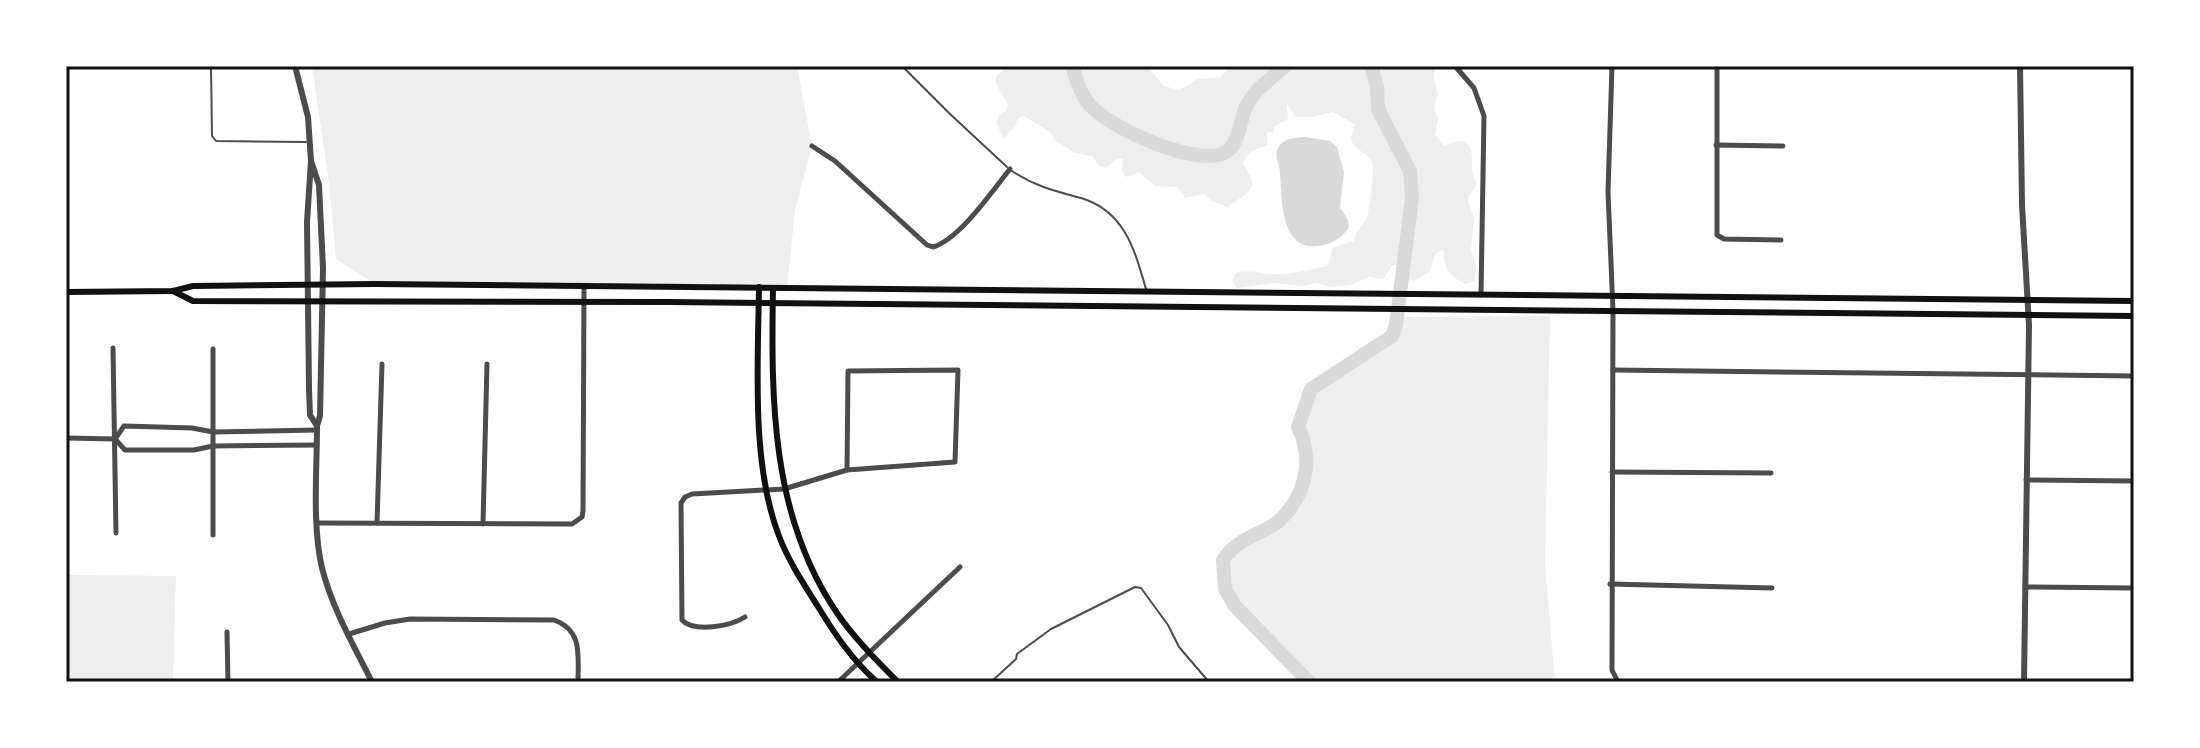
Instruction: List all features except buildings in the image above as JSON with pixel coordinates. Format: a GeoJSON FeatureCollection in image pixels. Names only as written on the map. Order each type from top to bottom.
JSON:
{"type":"FeatureCollection","features":[{"type":"Feature","properties":{"kind":"main road"},"geometry":{"type":"LineString","coordinates":[[66,292],[173,291],[193,286],[323,285],[2134,301]]}},
{"type":"Feature","properties":{"kind":"main road"},"geometry":{"type":"LineString","coordinates":[[759,287],[761,449],[778,534],[792,564],[836,637],[877,682]]}},
{"type":"Feature","properties":{"kind":"main road"},"geometry":{"type":"LineString","coordinates":[[773,288],[776,442],[784,489],[798,540],[838,614],[898,682]]}},
{"type":"Feature","properties":{"kind":"main road"},"geometry":{"type":"LineString","coordinates":[[173,291],[193,301],[2134,316]]}},
{"type":"Feature","properties":{"kind":"street"},"geometry":{"type":"LineString","coordinates":[[295,66],[308,117],[310,142],[310,415],[317,428]]}},
{"type":"Feature","properties":{"kind":"street"},"geometry":{"type":"LineString","coordinates":[[1455,66],[1474,88],[1484,116],[1481,295]]}},
{"type":"Feature","properties":{"kind":"street"},"geometry":{"type":"LineString","coordinates":[[1612,66],[1608,192],[1613,310],[1610,584],[1612,670],[1618,682]]}},
{"type":"Feature","properties":{"kind":"street"},"geometry":{"type":"LineString","coordinates":[[1717,66],[1717,235],[1724,239],[1781,240]]}},
{"type":"Feature","properties":{"kind":"street"},"geometry":{"type":"LineString","coordinates":[[2020,66],[2022,205],[2028,315],[2024,682]]}},
{"type":"Feature","properties":{"kind":"street"},"geometry":{"type":"LineString","coordinates":[[1716,145],[1783,146]]}},
{"type":"Feature","properties":{"kind":"street"},"geometry":{"type":"LineString","coordinates":[[812,146],[835,161],[927,245],[933,247],[942,243],[977,210],[1010,169]]}},
{"type":"Feature","properties":{"kind":"street"},"geometry":{"type":"LineString","coordinates":[[311,161],[319,185],[323,285],[320,416],[317,428],[318,523],[322,567],[372,682]]}},
{"type":"Feature","properties":{"kind":"street"},"geometry":{"type":"LineString","coordinates":[[318,523],[572,524],[582,517],[584,288]]}},
{"type":"Feature","properties":{"kind":"street"},"geometry":{"type":"LineString","coordinates":[[113,348],[116,533]]}},
{"type":"Feature","properties":{"kind":"street"},"geometry":{"type":"LineString","coordinates":[[213,349],[213,535]]}},
{"type":"Feature","properties":{"kind":"street"},"geometry":{"type":"LineString","coordinates":[[377,523],[382,364]]}},
{"type":"Feature","properties":{"kind":"street"},"geometry":{"type":"LineString","coordinates":[[483,524],[487,364]]}},
{"type":"Feature","properties":{"kind":"street"},"geometry":{"type":"LineString","coordinates":[[745,617],[732,624],[692,626],[682,620],[680,509],[685,497],[692,494],[784,489],[847,470],[955,462],[958,370],[848,371],[847,470]]}},
{"type":"Feature","properties":{"kind":"street"},"geometry":{"type":"LineString","coordinates":[[1613,370],[2134,376]]}},
{"type":"Feature","properties":{"kind":"street"},"geometry":{"type":"LineString","coordinates":[[115,439],[124,426],[192,428],[213,432],[317,428]]}},
{"type":"Feature","properties":{"kind":"street"},"geometry":{"type":"LineString","coordinates":[[66,438],[115,439],[125,450],[317,445]]}},
{"type":"Feature","properties":{"kind":"street"},"geometry":{"type":"LineString","coordinates":[[1612,472],[1771,473]]}},
{"type":"Feature","properties":{"kind":"street"},"geometry":{"type":"LineString","coordinates":[[2026,480],[2134,481]]}},
{"type":"Feature","properties":{"kind":"street"},"geometry":{"type":"LineString","coordinates":[[838,682],[960,567]]}},
{"type":"Feature","properties":{"kind":"street"},"geometry":{"type":"LineString","coordinates":[[1610,584],[1772,588]]}},
{"type":"Feature","properties":{"kind":"street"},"geometry":{"type":"LineString","coordinates":[[2025,587],[2134,588]]}},
{"type":"Feature","properties":{"kind":"street"},"geometry":{"type":"LineString","coordinates":[[349,634],[410,619],[554,620],[566,624],[575,637],[578,682]]}},
{"type":"Feature","properties":{"kind":"street"},"geometry":{"type":"LineString","coordinates":[[227,632],[228,682]]}},
{"type":"Feature","properties":{"kind":"lane"},"geometry":{"type":"LineString","coordinates":[[211,66],[212,136],[216,141],[310,142]]}},
{"type":"Feature","properties":{"kind":"lane"},"geometry":{"type":"LineString","coordinates":[[902,66],[1010,169],[1047,190],[1092,202],[1116,218],[1131,239],[1147,291]]}},
{"type":"Feature","properties":{"kind":"lane"},"geometry":{"type":"LineString","coordinates":[[991,682],[1016,659],[1017,654],[1051,629],[1135,587],[1141,588],[1168,625],[1179,647],[1209,682]]}},
{"type":"Feature","properties":{"kind":"shaded area"},"geometry":{"type":"Polygon","coordinates":[[[312,66],[797,66],[812,146],[795,210],[787,287],[375,284],[336,259],[329,183],[312,66]]]}},
{"type":"Feature","properties":{"kind":"shaded area"},"geometry":{"type":"Polygon","coordinates":[[[1010,66],[1147,66],[1164,86],[1179,90],[1198,79],[1220,77],[1231,66],[1435,66],[1438,94],[1434,107],[1438,119],[1435,135],[1444,146],[1462,141],[1471,150],[1476,186],[1468,202],[1474,218],[1471,249],[1476,267],[1475,281],[1465,284],[1452,275],[1442,250],[1436,253],[1429,272],[1414,281],[1406,278],[1398,265],[1393,265],[1383,279],[1368,277],[1351,285],[1331,287],[1317,283],[1302,286],[1273,283],[1236,288],[1232,281],[1236,273],[1288,274],[1327,266],[1332,248],[1354,241],[1367,217],[1373,168],[1370,160],[1351,139],[1356,125],[1333,112],[1296,117],[1287,105],[1288,119],[1275,126],[1273,132],[1267,132],[1267,145],[1250,152],[1245,158],[1243,163],[1251,179],[1250,189],[1227,207],[1204,194],[1185,198],[1177,187],[1155,186],[1139,172],[1126,177],[1122,170],[1123,158],[1106,168],[1099,166],[1092,156],[1075,153],[1024,116],[1018,118],[1004,138],[996,123],[1008,104],[995,82],[997,75],[1010,66]]]}},
{"type":"Feature","properties":{"kind":"shaded area"},"geometry":{"type":"Polygon","coordinates":[[[1305,137],[1330,141],[1337,147],[1344,172],[1340,207],[1349,227],[1336,240],[1318,246],[1296,240],[1290,232],[1283,208],[1277,158],[1280,145],[1286,140],[1305,137]]]}},
{"type":"Feature","properties":{"kind":"shaded area"},"geometry":{"type":"Polygon","coordinates":[[[1550,316],[1545,564],[1555,682],[1309,682],[1239,611],[1226,591],[1222,576],[1228,555],[1280,520],[1301,488],[1307,459],[1298,427],[1311,389],[1392,336],[1397,317],[1550,316]]]}},
{"type":"Feature","properties":{"kind":"shaded area"},"geometry":{"type":"Polygon","coordinates":[[[66,575],[176,576],[173,682],[66,682],[66,575]]]}},
{"type":"Feature","properties":{"kind":"waterway"},"geometry":{"type":"LineString","coordinates":[[1072,66],[1086,99],[1104,117],[1159,145],[1200,155],[1217,155],[1229,150],[1250,99],[1285,66]]}},
{"type":"Feature","properties":{"kind":"waterway"},"geometry":{"type":"LineString","coordinates":[[1309,682],[1235,606],[1225,589],[1223,560],[1241,542],[1280,520],[1296,499],[1306,464],[1306,452],[1298,427],[1311,389],[1392,336],[1396,325],[1412,198],[1410,171],[1378,109],[1377,86],[1371,66]]}}]}
